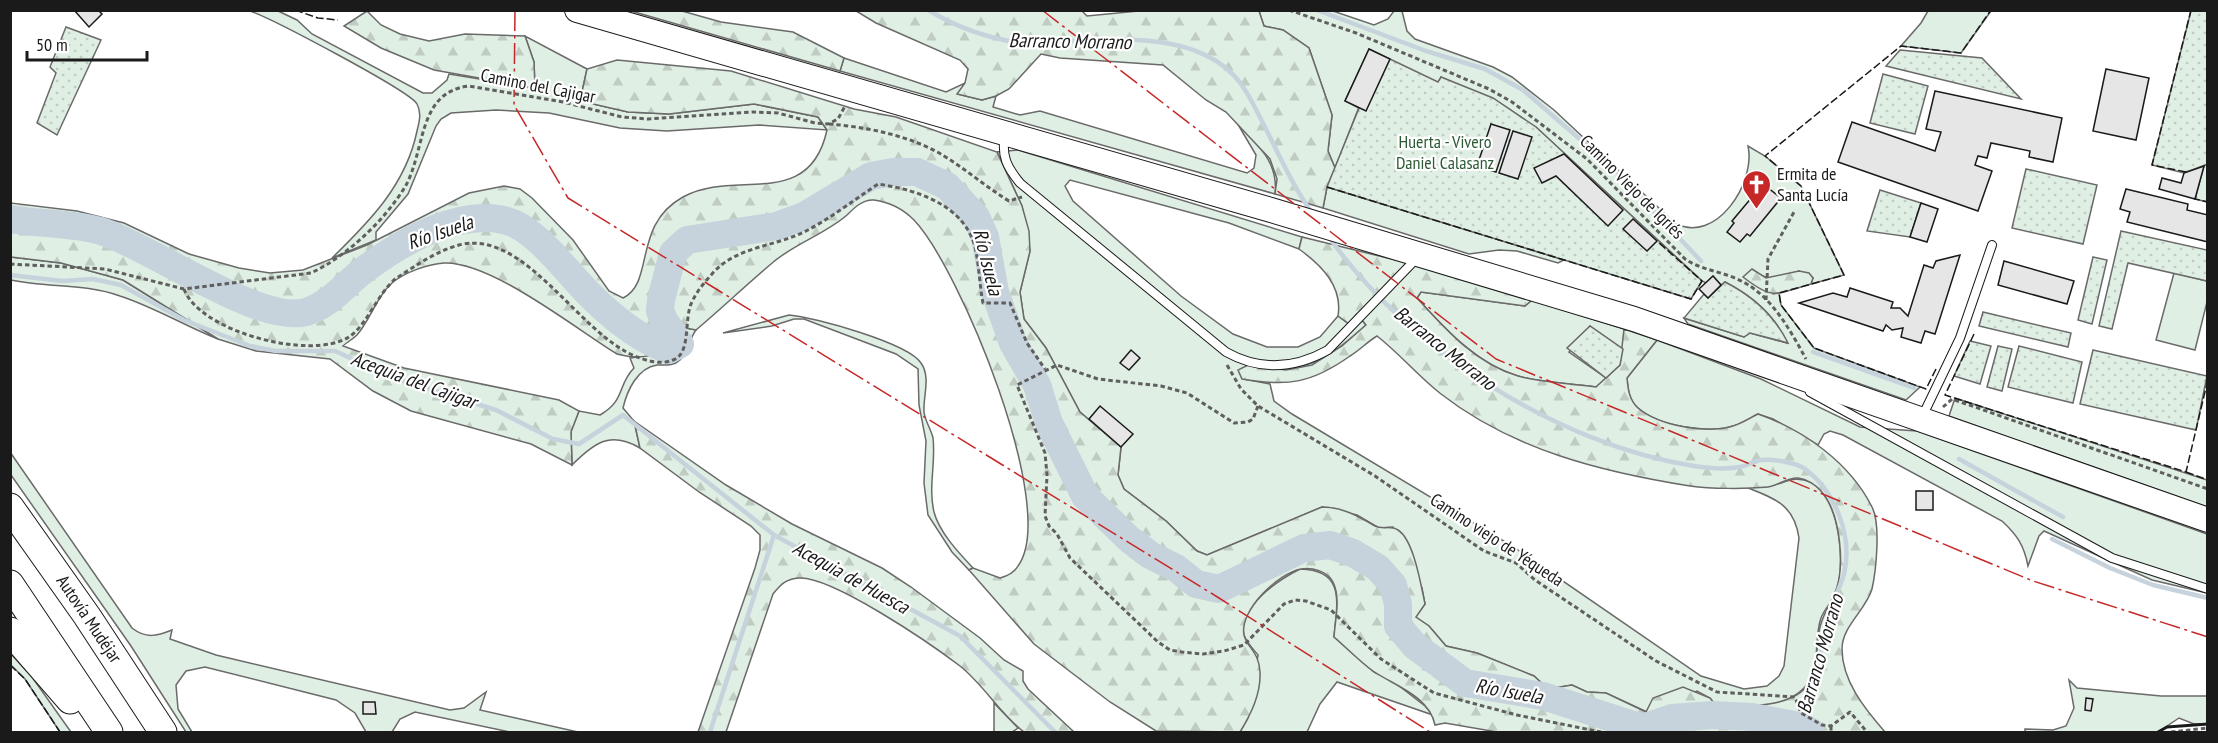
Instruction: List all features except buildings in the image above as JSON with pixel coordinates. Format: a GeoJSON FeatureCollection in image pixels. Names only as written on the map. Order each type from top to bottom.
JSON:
{"type":"FeatureCollection","features":[{"type":"Feature","properties":{"kind":"highway"},"geometry":{"type":"LineString","coordinates":[[577,10],[1271,210],[1634,319],[1820,384],[1925,411],[2208,520]]}},
{"type":"Feature","properties":{"kind":"highway","name":"Autovía Mudéjar"},"geometry":{"type":"LineString","coordinates":[[10,507],[102,638],[163,732]]}},
{"type":"Feature","properties":{"kind":"highway"},"geometry":{"type":"LineString","coordinates":[[10,584],[109,732]]}},
{"type":"Feature","properties":{"kind":"highway"},"geometry":{"type":"LineString","coordinates":[[10,631],[44,667],[93,732]]}},
{"type":"Feature","properties":{"kind":"lane"},"geometry":{"type":"LineString","coordinates":[[1005,134],[1002,152],[1008,168],[1030,191],[1226,352],[1248,362],[1270,367],[1290,365],[1311,360],[1328,350],[1421,254]]}},
{"type":"Feature","properties":{"kind":"lane"},"geometry":{"type":"LineString","coordinates":[[1925,411],[1960,338],[1992,245]]}},
{"type":"Feature","properties":{"kind":"lane"},"geometry":{"type":"LineString","coordinates":[[1769,366],[1848,414],[2112,558],[2208,589]]}},
{"type":"Feature","properties":{"kind":"path","name":"Camino Viejo de Igriés"},"geometry":{"type":"LineString","coordinates":[[1289,10],[1356,33],[1489,89],[1512,102],[1587,159],[1685,259],[1696,266],[1738,279],[1766,300],[1793,335],[1820,384]]}},
{"type":"Feature","properties":{"kind":"path","name":"Camino del Cajigar"},"geometry":{"type":"LineString","coordinates":[[10,264],[105,268],[184,289],[311,273],[329,264],[347,250],[404,188],[414,170],[432,108],[454,88],[469,86],[516,94],[622,117],[680,118],[762,112],[778,113],[815,123],[828,124]]}},
{"type":"Feature","properties":{"kind":"path"},"geometry":{"type":"LineString","coordinates":[[828,124],[838,119],[856,90]]}},
{"type":"Feature","properties":{"kind":"path"},"geometry":{"type":"LineString","coordinates":[[828,124],[886,134],[916,142],[942,155],[1009,201],[1016,201],[1030,191]]}},
{"type":"Feature","properties":{"kind":"path"},"geometry":{"type":"LineString","coordinates":[[184,289],[198,309],[247,336],[299,346],[333,344],[355,332],[386,287],[395,279],[460,244],[485,245],[509,253],[531,266],[586,323],[626,352],[655,362],[672,361],[685,348],[686,318],[693,300],[716,270],[729,259],[744,252],[804,232],[833,216],[878,184],[903,188],[942,204],[966,228],[972,239],[983,303],[1010,303],[1027,343],[1044,369]]}},
{"type":"Feature","properties":{"kind":"path"},"geometry":{"type":"LineString","coordinates":[[1766,300],[1768,259],[1794,212]]}},
{"type":"Feature","properties":{"kind":"path","name":"Camino viejo de Yéqueda"},"geometry":{"type":"LineString","coordinates":[[1226,352],[1225,360],[1232,376],[1258,406],[1375,476],[1484,551],[1516,563],[1535,580],[1656,662],[1717,692],[1795,697],[1801,713],[1831,726]]}},
{"type":"Feature","properties":{"kind":"path"},"geometry":{"type":"LineString","coordinates":[[1258,406],[1253,419],[1248,422],[1234,423],[1187,393],[1175,389],[1098,379],[1057,365],[1044,369],[1017,385],[1045,453],[1047,474],[1045,516],[1049,526],[1057,534],[1070,558],[1158,642],[1170,650],[1203,654],[1244,645],[1284,604],[1295,600],[1306,601],[1331,610],[1381,659],[1434,693],[1517,715],[1601,732]]}},
{"type":"Feature","properties":{"kind":"path"},"geometry":{"type":"LineString","coordinates":[[1925,411],[1944,407],[1952,399],[2208,489]]}},
{"type":"Feature","properties":{"kind":"path"},"geometry":{"type":"LineString","coordinates":[[1831,732],[1831,726],[1850,712],[1866,732]]}},
{"type":"Feature","properties":{"kind":"path"},"geometry":{"type":"LineString","coordinates":[[2171,732],[2208,728]]}},
{"type":"Feature","properties":{"kind":"green space"},"geometry":{"type":"Polygon","coordinates":[[[276,10],[297,20],[312,34],[423,93],[432,93],[447,80],[449,74],[535,88],[534,62],[525,36],[587,69],[580,101],[628,112],[669,114],[754,104],[818,117],[827,130],[759,125],[667,131],[620,128],[549,113],[496,110],[451,113],[441,119],[436,126],[408,194],[376,232],[376,240],[332,258],[372,216],[395,185],[412,150],[419,125],[419,111],[417,104],[391,85],[310,40],[250,11],[276,10]]]}},
{"type":"Feature","properties":{"kind":"green space"},"geometry":{"type":"Polygon","coordinates":[[[1081,10],[1087,16],[1149,10],[1259,11],[1264,26],[1283,30],[1309,48],[1332,115],[1328,151],[1335,168],[1327,187],[1323,208],[1275,194],[1277,179],[1270,159],[1226,112],[1206,100],[1163,65],[1060,58],[1041,54],[1009,89],[982,100],[957,94],[965,83],[968,69],[960,60],[876,23],[856,11],[1081,10]]]}},
{"type":"Feature","properties":{"kind":"green space"},"geometry":{"type":"Polygon","coordinates":[[[367,11],[381,25],[400,34],[429,41],[465,34],[525,36],[534,62],[535,88],[434,70],[381,48],[344,26],[367,11]]]}},
{"type":"Feature","properties":{"kind":"green space"},"geometry":{"type":"Polygon","coordinates":[[[631,11],[682,11],[721,22],[793,32],[844,58],[840,71],[631,11]]]}},
{"type":"Feature","properties":{"kind":"green space"},"geometry":{"type":"Polygon","coordinates":[[[1259,11],[1333,11],[1374,25],[1388,19],[1394,11],[1402,11],[1407,31],[1415,39],[1493,67],[1512,77],[1554,110],[1675,223],[1690,228],[1705,225],[1718,218],[1730,207],[1746,177],[1749,161],[1748,146],[1765,156],[1801,186],[1844,275],[1811,284],[1813,278],[1799,271],[1773,279],[1759,275],[1773,294],[1779,293],[1781,305],[1814,348],[1920,387],[1906,400],[1688,324],[1684,318],[1744,337],[1750,333],[1787,343],[1776,323],[1762,307],[1725,282],[1721,285],[1713,276],[1706,283],[1702,281],[1536,127],[1441,77],[1439,82],[1359,107],[1335,168],[1328,151],[1332,115],[1309,48],[1283,30],[1264,26],[1259,11]]]}},
{"type":"Feature","properties":{"kind":"green space"},"geometry":{"type":"Polygon","coordinates":[[[1928,11],[1991,11],[1961,53],[1901,46],[1928,11]]]}},
{"type":"Feature","properties":{"kind":"green space"},"geometry":{"type":"Polygon","coordinates":[[[2191,11],[2207,11],[2208,164],[2184,173],[2152,165],[2191,11]]]}},
{"type":"Feature","properties":{"kind":"green space"},"geometry":{"type":"Polygon","coordinates":[[[66,27],[101,40],[57,135],[37,123],[56,73],[50,67],[66,27]]]}},
{"type":"Feature","properties":{"kind":"green space","name":"Huerta - Vivero Daniel Calasanz"},"geometry":{"type":"Polygon","coordinates":[[[1369,49],[1438,82],[1441,77],[1493,98],[1536,127],[1702,281],[1691,299],[1327,187],[1359,108],[1345,101],[1369,49]]]}},
{"type":"Feature","properties":{"kind":"green space"},"geometry":{"type":"Polygon","coordinates":[[[1900,50],[1982,58],[2021,99],[1886,66],[1900,50]]]}},
{"type":"Feature","properties":{"kind":"green space"},"geometry":{"type":"Polygon","coordinates":[[[844,58],[946,92],[965,83],[958,94],[982,100],[996,96],[993,107],[1020,115],[1040,111],[1247,173],[1254,168],[1256,155],[1236,121],[1270,162],[1275,182],[1275,194],[840,71],[844,58]]]}},
{"type":"Feature","properties":{"kind":"green space"},"geometry":{"type":"Polygon","coordinates":[[[617,60],[731,71],[854,109],[896,117],[997,152],[1022,206],[1029,231],[1030,251],[1020,292],[1024,319],[1046,348],[1080,412],[1121,447],[1118,475],[1124,489],[1166,521],[1197,551],[1207,555],[1322,507],[1343,510],[1378,527],[1392,528],[1404,535],[1413,553],[1425,604],[1416,617],[1429,626],[1446,646],[1477,653],[1534,676],[1548,689],[1572,685],[1587,692],[1606,693],[1646,712],[1653,698],[1683,687],[1710,698],[1718,708],[1757,706],[1785,700],[1806,687],[1812,677],[1820,627],[1838,584],[1840,571],[1840,542],[1833,513],[1821,491],[1811,483],[1794,478],[1768,487],[1698,487],[1624,474],[1560,456],[1498,430],[1469,413],[1441,394],[1377,336],[1354,354],[1324,372],[1299,381],[1273,383],[1242,379],[1238,370],[1248,365],[1286,370],[1312,365],[1342,346],[1366,325],[1357,314],[1349,324],[1338,316],[1339,305],[1334,286],[1322,269],[1299,249],[1302,237],[1428,268],[1532,300],[1525,306],[1421,292],[1417,298],[1462,344],[1488,363],[1518,376],[1546,382],[1596,387],[1620,365],[1624,329],[1657,340],[1627,378],[1631,398],[1638,408],[1658,420],[1697,429],[1733,426],[1758,414],[1792,429],[1824,450],[1838,462],[1863,491],[1875,515],[1876,560],[1869,597],[1850,625],[1843,641],[1843,661],[1856,694],[1885,732],[1497,732],[1445,723],[1435,725],[1432,715],[1419,699],[1373,671],[1334,637],[1337,602],[1335,588],[1330,578],[1314,569],[1301,569],[1282,577],[1262,594],[1248,615],[1244,625],[1244,635],[1258,659],[1260,680],[1254,704],[1240,732],[1156,731],[1110,702],[1034,644],[969,570],[973,568],[1000,578],[1010,574],[1018,566],[1027,537],[1026,494],[1015,444],[999,389],[978,335],[955,286],[933,246],[914,220],[885,202],[870,200],[862,202],[838,222],[780,257],[696,330],[681,327],[669,344],[655,354],[638,357],[617,354],[509,284],[463,265],[444,263],[417,269],[393,282],[382,294],[357,335],[343,346],[404,368],[559,400],[579,411],[571,432],[572,465],[531,444],[411,411],[373,391],[330,359],[256,351],[218,339],[123,280],[61,263],[11,257],[11,203],[77,211],[124,223],[189,254],[239,268],[270,273],[303,270],[367,245],[469,193],[504,186],[520,189],[532,198],[573,240],[609,291],[623,298],[633,291],[639,280],[650,237],[657,222],[667,209],[683,197],[703,189],[787,180],[804,171],[818,155],[827,130],[818,117],[754,104],[669,114],[628,112],[580,101],[587,69],[617,60]]]}},
{"type":"Feature","properties":{"kind":"green space"},"geometry":{"type":"Polygon","coordinates":[[[1883,74],[1928,86],[1915,134],[1870,123],[1883,74]]]}},
{"type":"Feature","properties":{"kind":"green space"},"geometry":{"type":"Polygon","coordinates":[[[1018,150],[1302,237],[1299,249],[1229,223],[1070,180],[1065,186],[1073,201],[1181,296],[1233,334],[1267,347],[1298,347],[1320,337],[1338,316],[1349,324],[1357,314],[1366,325],[1326,356],[1300,367],[1268,368],[1248,365],[1243,379],[1270,384],[1274,401],[1292,414],[1512,546],[1701,676],[1744,689],[1767,686],[1779,676],[1784,666],[1799,538],[1796,526],[1787,509],[1773,498],[1743,486],[1767,487],[1795,479],[1810,482],[1820,490],[1834,517],[1838,533],[1840,568],[1835,595],[1821,618],[1815,664],[1810,681],[1786,700],[1764,706],[1718,708],[1710,698],[1697,691],[1647,712],[1606,693],[1587,692],[1572,685],[1548,689],[1534,676],[1477,653],[1446,646],[1429,626],[1415,617],[1425,604],[1422,588],[1393,527],[1379,528],[1357,515],[1322,507],[1207,555],[1197,551],[1166,521],[1124,489],[1118,475],[1121,447],[1080,412],[1046,348],[1024,319],[1020,292],[1030,251],[1022,206],[997,152],[1018,150]]]}},
{"type":"Feature","properties":{"kind":"green space"},"geometry":{"type":"Polygon","coordinates":[[[2207,164],[2207,202],[2195,199],[2204,166],[2207,164]]]}},
{"type":"Feature","properties":{"kind":"green space"},"geometry":{"type":"Polygon","coordinates":[[[2026,169],[2097,185],[2083,244],[2012,228],[2026,169]]]}},
{"type":"Feature","properties":{"kind":"green space"},"geometry":{"type":"Polygon","coordinates":[[[1327,187],[1564,260],[1558,263],[1517,251],[1499,250],[1469,254],[1323,208],[1327,187]]]}},
{"type":"Feature","properties":{"kind":"green space"},"geometry":{"type":"Polygon","coordinates":[[[1880,190],[1921,203],[1910,237],[1867,231],[1880,190]]]}},
{"type":"Feature","properties":{"kind":"green space"},"geometry":{"type":"Polygon","coordinates":[[[2121,231],[2207,250],[2207,281],[2128,263],[2112,329],[2099,326],[2121,231]]]}},
{"type":"Feature","properties":{"kind":"green space"},"geometry":{"type":"Polygon","coordinates":[[[11,257],[61,263],[123,280],[218,339],[133,300],[107,292],[11,280],[11,257]]]}},
{"type":"Feature","properties":{"kind":"green space"},"geometry":{"type":"Polygon","coordinates":[[[2093,257],[2107,260],[2092,324],[2078,320],[2093,257]]]}},
{"type":"Feature","properties":{"kind":"green space"},"geometry":{"type":"Polygon","coordinates":[[[1752,269],[1766,278],[1799,271],[1809,273],[1813,278],[1811,284],[1775,293],[1762,290],[1743,277],[1752,269]]]}},
{"type":"Feature","properties":{"kind":"green space"},"geometry":{"type":"Polygon","coordinates":[[[2174,273],[2207,281],[2207,302],[2195,350],[2156,340],[2174,273]]]}},
{"type":"Feature","properties":{"kind":"green space"},"geometry":{"type":"Polygon","coordinates":[[[1725,282],[1762,307],[1788,343],[1750,333],[1744,337],[1684,318],[1704,294],[1708,298],[1725,282]]]}},
{"type":"Feature","properties":{"kind":"green space"},"geometry":{"type":"Polygon","coordinates":[[[1421,292],[1525,306],[1532,300],[1624,329],[1623,349],[1590,326],[1569,352],[1606,378],[1596,387],[1546,382],[1518,376],[1489,363],[1463,344],[1417,298],[1421,292]]]}},
{"type":"Feature","properties":{"kind":"green space"},"geometry":{"type":"Polygon","coordinates":[[[1983,312],[2071,333],[2068,347],[1979,326],[1983,312]]]}},
{"type":"Feature","properties":{"kind":"green space"},"geometry":{"type":"Polygon","coordinates":[[[789,315],[860,332],[898,347],[913,355],[921,363],[926,374],[924,412],[933,438],[932,503],[934,512],[945,535],[973,568],[969,570],[952,552],[928,515],[924,483],[926,441],[919,405],[918,369],[896,354],[804,319],[723,333],[789,315]]]}},
{"type":"Feature","properties":{"kind":"green space"},"geometry":{"type":"Polygon","coordinates":[[[1590,326],[1623,349],[1620,365],[1606,378],[1567,348],[1590,326]]]}},
{"type":"Feature","properties":{"kind":"green space"},"geometry":{"type":"Polygon","coordinates":[[[681,327],[696,330],[683,357],[670,365],[657,365],[644,371],[634,381],[625,401],[623,408],[634,421],[640,448],[620,440],[603,442],[588,450],[572,465],[571,431],[579,411],[600,415],[608,409],[618,398],[625,380],[634,368],[630,358],[660,349],[681,327]]]}},
{"type":"Feature","properties":{"kind":"green space"},"geometry":{"type":"Polygon","coordinates":[[[1657,340],[1761,379],[1860,427],[1917,431],[2207,534],[2207,593],[2152,580],[2044,531],[2039,536],[2028,566],[2019,541],[2002,521],[1843,435],[1830,431],[1824,434],[1818,445],[1773,419],[1758,414],[1736,425],[1710,429],[1684,427],[1658,420],[1635,405],[1627,378],[1657,340]]]}},
{"type":"Feature","properties":{"kind":"green space"},"geometry":{"type":"Polygon","coordinates":[[[1970,341],[1991,346],[1980,384],[1954,376],[1970,341]]]}},
{"type":"Feature","properties":{"kind":"green space"},"geometry":{"type":"Polygon","coordinates":[[[1998,346],[2012,349],[2002,391],[1987,387],[1998,346]]]}},
{"type":"Feature","properties":{"kind":"green space"},"geometry":{"type":"Polygon","coordinates":[[[2019,346],[2082,362],[2073,403],[2008,387],[2019,346]]]}},
{"type":"Feature","properties":{"kind":"green space"},"geometry":{"type":"Polygon","coordinates":[[[2093,350],[2207,376],[2196,430],[2080,404],[2093,350]]]}},
{"type":"Feature","properties":{"kind":"green space"},"geometry":{"type":"Polygon","coordinates":[[[1955,398],[2207,480],[2207,507],[1949,416],[1955,398]]]}},
{"type":"Feature","properties":{"kind":"green space"},"geometry":{"type":"Polygon","coordinates":[[[634,421],[726,485],[792,524],[882,568],[911,587],[980,638],[1004,660],[1023,671],[1023,681],[1028,689],[1074,732],[1024,732],[1007,717],[969,674],[927,643],[857,599],[814,580],[799,578],[784,583],[773,594],[726,732],[698,732],[755,568],[760,550],[760,535],[751,526],[699,492],[640,448],[634,421]]]}},
{"type":"Feature","properties":{"kind":"green space"},"geometry":{"type":"Polygon","coordinates":[[[10,452],[132,628],[142,634],[161,634],[172,630],[170,639],[216,655],[450,710],[464,708],[486,692],[480,710],[578,732],[510,732],[415,712],[400,719],[392,732],[366,732],[355,713],[336,700],[205,667],[186,671],[176,685],[178,709],[192,732],[186,732],[131,646],[11,475],[10,452]]]}},
{"type":"Feature","properties":{"kind":"green space"},"geometry":{"type":"Polygon","coordinates":[[[1300,569],[1325,575],[1332,582],[1337,601],[1334,637],[1374,672],[1394,682],[1433,715],[1337,682],[1320,704],[1307,732],[1240,732],[1248,718],[1258,655],[1244,635],[1247,614],[1262,595],[1300,569]]]}},
{"type":"Feature","properties":{"kind":"green space"},"geometry":{"type":"Polygon","coordinates":[[[10,653],[32,677],[71,732],[60,732],[25,679],[11,665],[10,653]]]}},
{"type":"Feature","properties":{"kind":"green space"},"geometry":{"type":"Polygon","coordinates":[[[2069,680],[2077,688],[2161,696],[2207,696],[2207,724],[2194,724],[2179,718],[2158,732],[2025,732],[2025,729],[2053,730],[2066,726],[2074,708],[2069,680]]]}},
{"type":"Feature","properties":{"kind":"green space"},"geometry":{"type":"Polygon","coordinates":[[[994,703],[1018,728],[1012,732],[994,732],[994,703]]]}},
{"type":"Feature","properties":{"kind":"waterway","name":"Barranco Morrano"},"geometry":{"type":"LineString","coordinates":[[928,10],[974,32],[1010,41],[1023,43],[1146,41],[1176,45],[1204,54],[1228,70],[1247,93],[1294,184],[1312,213]]}},
{"type":"Feature","properties":{"kind":"waterway"},"geometry":{"type":"LineString","coordinates":[[1317,10],[1426,51],[1485,69],[1523,90],[1612,167],[1701,261]]}},
{"type":"Feature","properties":{"kind":"waterway","name":"Río Isuela"},"geometry":{"type":"LineString","coordinates":[[10,219],[79,226],[101,231],[234,296],[286,313],[315,309],[379,259],[431,230],[470,219],[489,218],[507,221],[530,233],[541,242],[591,296],[617,320],[647,340],[669,350],[680,344],[660,311],[661,300],[673,253],[687,240],[777,226],[804,216],[871,176],[893,172],[917,172],[947,186],[976,217],[985,237],[995,292],[1013,343],[1037,385],[1049,423],[1085,496],[1129,539],[1150,555],[1176,568],[1196,584],[1219,589],[1304,548],[1330,545],[1353,553],[1378,568],[1393,585],[1398,604],[1398,626],[1415,646],[1465,683],[1543,696],[1643,728],[1672,718],[1713,715],[1752,717],[1800,726],[1811,732]]}},
{"type":"Feature","properties":{"kind":"waterway","name":"Barranco Morrano"},"geometry":{"type":"LineString","coordinates":[[1329,237],[1362,278],[1400,317],[1443,353],[1490,386],[1540,414],[1591,437],[1643,455],[1694,466],[1716,468],[1742,466],[1761,460],[1778,461],[1801,467],[1816,479],[1840,516],[1846,545],[1846,560],[1844,574],[1826,621],[1817,680],[1800,726]]}},
{"type":"Feature","properties":{"kind":"waterway","name":"Acequia del Cajigar"},"geometry":{"type":"LineString","coordinates":[[10,275],[62,281],[93,279],[121,285],[184,320],[250,346],[276,351],[335,351],[394,378],[496,410],[553,439],[579,444],[623,415],[774,535]]}},
{"type":"Feature","properties":{"kind":"waterway"},"geometry":{"type":"LineString","coordinates":[[1813,352],[1914,388]]}},
{"type":"Feature","properties":{"kind":"waterway"},"geometry":{"type":"LineString","coordinates":[[1959,459],[2063,517]]}},
{"type":"Feature","properties":{"kind":"waterway","name":"Acequia de Huesca"},"geometry":{"type":"LineString","coordinates":[[710,732],[774,535],[960,636],[1055,732]]}},
{"type":"Feature","properties":{"kind":"waterway"},"geometry":{"type":"LineString","coordinates":[[2052,539],[2110,568],[2153,585],[2208,598]]}},
{"type":"Feature","properties":{"kind":"fence"},"geometry":{"type":"LineString","coordinates":[[295,10],[318,18],[338,20]]}},
{"type":"Feature","properties":{"kind":"fence"},"geometry":{"type":"LineString","coordinates":[[1936,369],[1926,389],[1814,348],[1781,305],[1779,293],[1844,275],[1801,186],[1765,156],[1901,46],[1961,53],[1991,10]]}},
{"type":"Feature","properties":{"kind":"fence"},"geometry":{"type":"LineString","coordinates":[[2186,172],[2152,165],[2191,10]]}},
{"type":"Feature","properties":{"kind":"fence"},"geometry":{"type":"LineString","coordinates":[[1327,187],[1691,299],[1702,281],[1657,241]]}},
{"type":"Feature","properties":{"kind":"fence"},"geometry":{"type":"LineString","coordinates":[[2196,196],[2195,199],[2208,202]]}},
{"type":"Feature","properties":{"kind":"fence"},"geometry":{"type":"LineString","coordinates":[[1974,334],[1945,395],[2186,472],[2208,379]]}},
{"type":"Feature","properties":{"kind":"fence"},"geometry":{"type":"LineString","coordinates":[[2186,472],[2208,480]]}},
{"type":"Feature","properties":{"kind":"fence"},"geometry":{"type":"LineString","coordinates":[[10,665],[25,679],[60,732]]}},
{"type":"Feature","properties":{"kind":"wall"},"geometry":{"type":"LineString","coordinates":[[2158,732],[2167,727],[2208,724]]}},
{"type":"Feature","properties":{"kind":"power"},"geometry":{"type":"LineString","coordinates":[[515,10],[514,105],[568,198],[1219,598],[1430,732]]}},
{"type":"Feature","properties":{"kind":"power"},"geometry":{"type":"LineString","coordinates":[[1042,10],[1496,359],[2033,581],[2208,637]]}},
{"type":"Feature","properties":{"kind":"place","name":"Ermita de Santa Lucía"},"geometry":{"type":"Point","coordinates":[1756,210]}}]}
